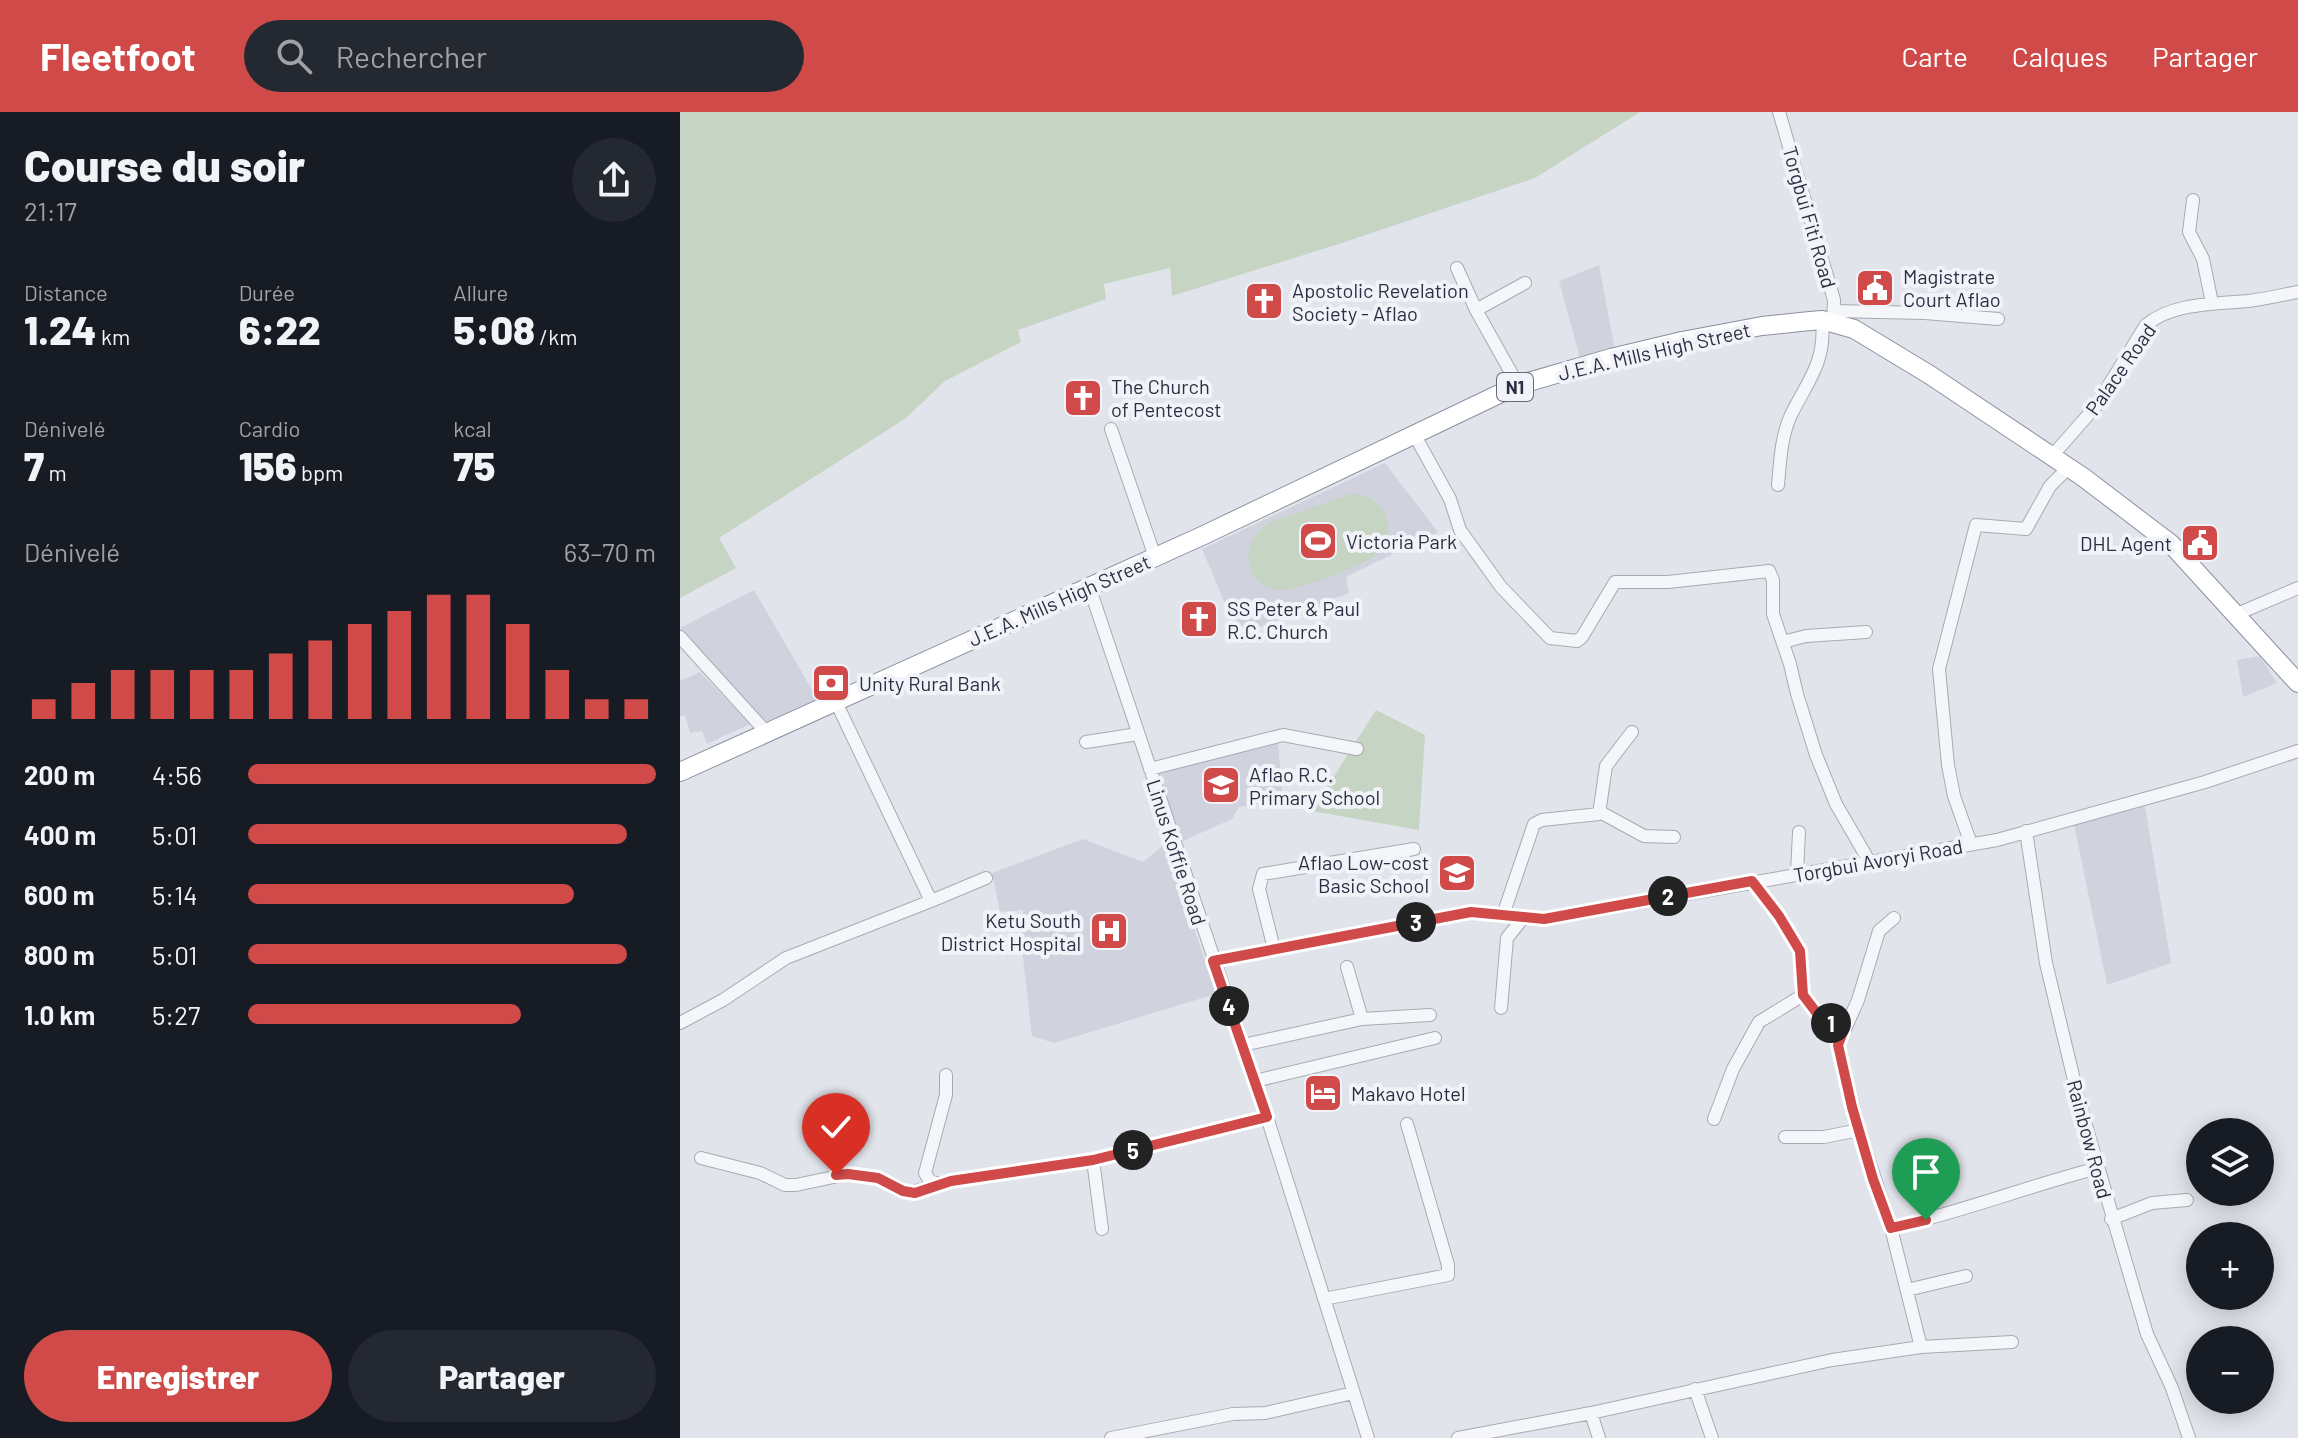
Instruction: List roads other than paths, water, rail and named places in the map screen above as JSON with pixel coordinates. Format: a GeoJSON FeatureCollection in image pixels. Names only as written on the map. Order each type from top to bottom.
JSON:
{"type":"FeatureCollection","features":[{"type":"Feature","properties":{"kind":"highway","name":"J.E.A. Mills High Street"},"geometry":{"type":"LineString","coordinates":[[680,772],[1155,557],[1518,385],[1682,341],[1762,326],[1830,318],[1854,329],[2069,467],[2171,544],[2298,683]]}},
{"type":"Feature","properties":{"kind":"street","name":"Torgbui Fiti Road"},"geometry":{"type":"LineString","coordinates":[[1778,485],[1780,458],[1789,418],[1821,356],[1834,300],[1779,112]]}},
{"type":"Feature","properties":{"kind":"street"},"geometry":{"type":"LineString","coordinates":[[2193,200],[2189,232],[2203,259],[2212,303]]}},
{"type":"Feature","properties":{"kind":"street"},"geometry":{"type":"LineString","coordinates":[[1457,268],[1476,310],[1518,385]]}},
{"type":"Feature","properties":{"kind":"street"},"geometry":{"type":"LineString","coordinates":[[1476,310],[1525,283]]}},
{"type":"Feature","properties":{"kind":"street","name":"Palace Road"},"geometry":{"type":"LineString","coordinates":[[2052,456],[2096,406],[2146,325],[2155,318],[2212,303],[2251,301],[2298,292]]}},
{"type":"Feature","properties":{"kind":"street"},"geometry":{"type":"LineString","coordinates":[[1830,318],[1925,313],[1998,319]]}},
{"type":"Feature","properties":{"kind":"street"},"geometry":{"type":"LineString","coordinates":[[1111,429],[1155,557]]}},
{"type":"Feature","properties":{"kind":"street"},"geometry":{"type":"LineString","coordinates":[[1414,434],[1450,499],[1460,530],[1501,587],[1550,638],[1577,641],[1582,637],[1615,582],[1668,582],[1769,571],[1773,580],[1773,614],[1816,755],[1836,804],[1869,861]]}},
{"type":"Feature","properties":{"kind":"street"},"geometry":{"type":"LineString","coordinates":[[1971,844],[1954,796],[1948,765],[1939,669],[1961,579],[1976,525],[2026,529],[2050,486],[2069,467]]}},
{"type":"Feature","properties":{"kind":"street","name":"Linus Koffie Road"},"geometry":{"type":"LineString","coordinates":[[1089,586],[1267,1117],[1368,1438]]}},
{"type":"Feature","properties":{"kind":"street"},"geometry":{"type":"LineString","coordinates":[[2237,614],[2298,588]]}},
{"type":"Feature","properties":{"kind":"street"},"geometry":{"type":"LineString","coordinates":[[1783,642],[1806,636],[1866,632]]}},
{"type":"Feature","properties":{"kind":"street"},"geometry":{"type":"LineString","coordinates":[[680,637],[768,734]]}},
{"type":"Feature","properties":{"kind":"street"},"geometry":{"type":"LineString","coordinates":[[836,702],[931,901]]}},
{"type":"Feature","properties":{"kind":"street"},"geometry":{"type":"LineString","coordinates":[[1503,915],[1534,824],[1542,820],[1594,816],[1600,812],[1606,766],[1632,732]]}},
{"type":"Feature","properties":{"kind":"street"},"geometry":{"type":"LineString","coordinates":[[1086,742],[1138,734]]}},
{"type":"Feature","properties":{"kind":"street"},"geometry":{"type":"LineString","coordinates":[[1150,769],[1283,735],[1357,749]]}},
{"type":"Feature","properties":{"kind":"street","name":"Torgbui Avoryi Road"},"geometry":{"type":"LineString","coordinates":[[1213,961],[1471,912],[1544,919],[1971,844],[2205,782],[2298,751]]}},
{"type":"Feature","properties":{"kind":"street"},"geometry":{"type":"LineString","coordinates":[[1600,812],[1644,836],[1674,837]]}},
{"type":"Feature","properties":{"kind":"street","name":"Rainbow Road"},"geometry":{"type":"LineString","coordinates":[[2026,831],[2046,963],[2111,1219],[2147,1334],[2172,1388],[2189,1438]]}},
{"type":"Feature","properties":{"kind":"street"},"geometry":{"type":"LineString","coordinates":[[1797,873],[1799,832]]}},
{"type":"Feature","properties":{"kind":"street"},"geometry":{"type":"LineString","coordinates":[[1274,949],[1259,889],[1263,874],[1414,849]]}},
{"type":"Feature","properties":{"kind":"street"},"geometry":{"type":"LineString","coordinates":[[680,1023],[723,1000],[786,958],[986,878]]}},
{"type":"Feature","properties":{"kind":"street"},"geometry":{"type":"LineString","coordinates":[[1752,881],[1779,916],[1800,951],[1803,995],[1816,1012],[1843,1032]]}},
{"type":"Feature","properties":{"kind":"street"},"geometry":{"type":"LineString","coordinates":[[1501,1008],[1507,938],[1524,917]]}},
{"type":"Feature","properties":{"kind":"street"},"geometry":{"type":"LineString","coordinates":[[1894,918],[1879,931],[1858,1000],[1838,1045],[1859,1130],[1891,1228],[1921,1347]]}},
{"type":"Feature","properties":{"kind":"street"},"geometry":{"type":"LineString","coordinates":[[1347,967],[1362,1019]]}},
{"type":"Feature","properties":{"kind":"street"},"geometry":{"type":"LineString","coordinates":[[1714,1119],[1733,1069],[1759,1022],[1803,995]]}},
{"type":"Feature","properties":{"kind":"street"},"geometry":{"type":"LineString","coordinates":[[1243,1045],[1362,1019],[1430,1015]]}},
{"type":"Feature","properties":{"kind":"street"},"geometry":{"type":"LineString","coordinates":[[1255,1081],[1435,1038]]}},
{"type":"Feature","properties":{"kind":"street"},"geometry":{"type":"LineString","coordinates":[[940,1184],[930,1181],[925,1173],[946,1095],[946,1075]]}},
{"type":"Feature","properties":{"kind":"street"},"geometry":{"type":"LineString","coordinates":[[701,1158],[760,1173],[785,1185],[848,1174],[878,1178],[909,1193],[940,1184],[1093,1160],[1267,1117]]}},
{"type":"Feature","properties":{"kind":"street"},"geometry":{"type":"LineString","coordinates":[[1324,1299],[1448,1275],[1448,1265],[1407,1124]]}},
{"type":"Feature","properties":{"kind":"street"},"geometry":{"type":"LineString","coordinates":[[1785,1137],[1824,1137],[1859,1130]]}},
{"type":"Feature","properties":{"kind":"street"},"geometry":{"type":"LineString","coordinates":[[1093,1160],[1102,1229]]}},
{"type":"Feature","properties":{"kind":"street"},"geometry":{"type":"LineString","coordinates":[[1891,1228],[1983,1204],[2038,1183],[2098,1168]]}},
{"type":"Feature","properties":{"kind":"street"},"geometry":{"type":"LineString","coordinates":[[2111,1219],[2152,1203],[2186,1200]]}},
{"type":"Feature","properties":{"kind":"street"},"geometry":{"type":"LineString","coordinates":[[1907,1290],[1966,1276]]}},
{"type":"Feature","properties":{"kind":"street"},"geometry":{"type":"LineString","coordinates":[[1458,1438],[1500,1434],[1832,1360],[1921,1347],[2012,1342]]}},
{"type":"Feature","properties":{"kind":"street"},"geometry":{"type":"LineString","coordinates":[[1695,1389],[1712,1438]]}},
{"type":"Feature","properties":{"kind":"street"},"geometry":{"type":"LineString","coordinates":[[1111,1438],[1233,1414],[1265,1413],[1353,1393]]}},
{"type":"Feature","properties":{"kind":"street"},"geometry":{"type":"LineString","coordinates":[[1591,1413],[1599,1438]]}},
{"type":"Feature","properties":{"kind":"place","name":"Magistrate Court Aflao"},"geometry":{"type":"Point","coordinates":[1875,288]}},
{"type":"Feature","properties":{"kind":"place","name":"Apostolic Revelation Society - Aflao"},"geometry":{"type":"Point","coordinates":[1264,301]}},
{"type":"Feature","properties":{"kind":"place","name":"The Church of Pentecost"},"geometry":{"type":"Point","coordinates":[1083,398]}},
{"type":"Feature","properties":{"kind":"place","name":"Victoria Park"},"geometry":{"type":"Point","coordinates":[1318,541]}},
{"type":"Feature","properties":{"kind":"place","name":"DHL Agent"},"geometry":{"type":"Point","coordinates":[2200,543]}},
{"type":"Feature","properties":{"kind":"place","name":"SS Peter & Paul R.C. Church"},"geometry":{"type":"Point","coordinates":[1199,619]}},
{"type":"Feature","properties":{"kind":"place","name":"Unity Rural Bank"},"geometry":{"type":"Point","coordinates":[831,683]}},
{"type":"Feature","properties":{"kind":"place","name":"Aflao R.C. Primary School"},"geometry":{"type":"Point","coordinates":[1221,785]}},
{"type":"Feature","properties":{"kind":"place","name":"Aflao Low-cost Basic School"},"geometry":{"type":"Point","coordinates":[1457,873]}},
{"type":"Feature","properties":{"kind":"place","name":"Ketu South District Hospital"},"geometry":{"type":"Point","coordinates":[1109,931]}},
{"type":"Feature","properties":{"kind":"place","name":"Makavo Hotel"},"geometry":{"type":"Point","coordinates":[1323,1093]}}]}
